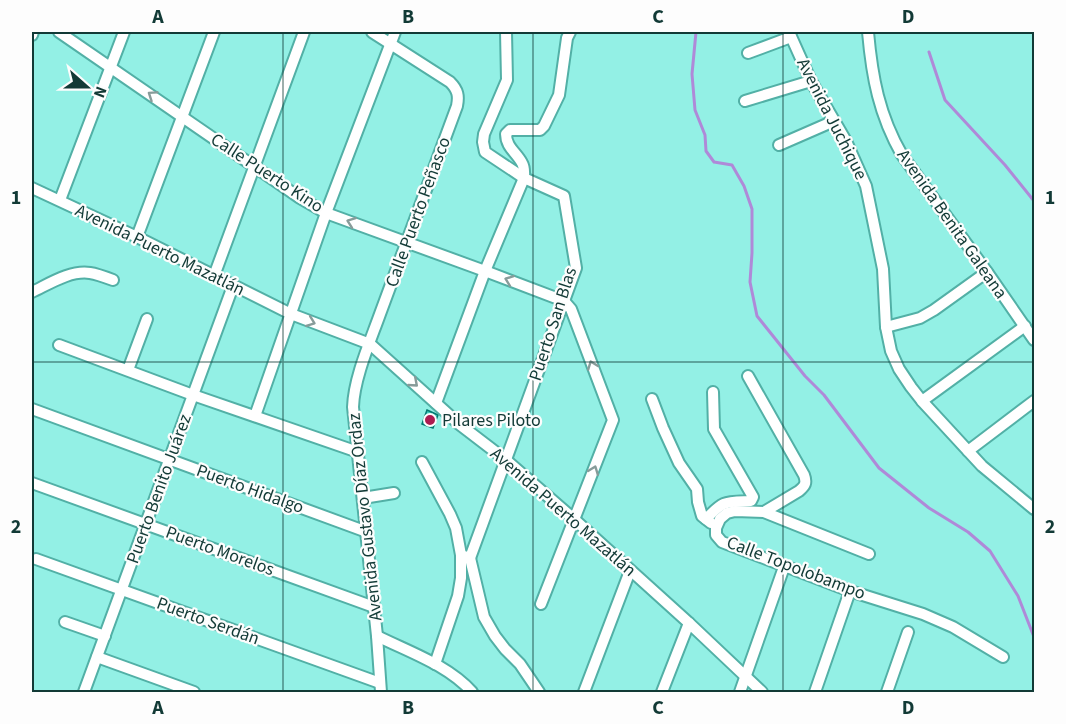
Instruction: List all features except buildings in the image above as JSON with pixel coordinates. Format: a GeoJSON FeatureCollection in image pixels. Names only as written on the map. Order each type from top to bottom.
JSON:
{"type":"FeatureCollection","features":[{"type":"Feature","properties":{"kind":"street","name":"Calle Puerto Kino"},"geometry":{"type":"LineString","coordinates":[[58,32],[300,198],[326,213],[564,301]]}},
{"type":"Feature","properties":{"kind":"street"},"geometry":{"type":"LineString","coordinates":[[60,200],[124,32]]}},
{"type":"Feature","properties":{"kind":"street"},"geometry":{"type":"LineString","coordinates":[[137,237],[214,32]]}},
{"type":"Feature","properties":{"kind":"street"},"geometry":{"type":"LineString","coordinates":[[214,276],[304,32]]}},
{"type":"Feature","properties":{"kind":"street"},"geometry":{"type":"LineString","coordinates":[[372,32],[390,44]]}},
{"type":"Feature","properties":{"kind":"street"},"geometry":{"type":"LineString","coordinates":[[255,416],[326,213],[395,32]]}},
{"type":"Feature","properties":{"kind":"street"},"geometry":{"type":"LineString","coordinates":[[506,32],[507,80],[484,134],[483,142],[485,152],[524,178]]}},
{"type":"Feature","properties":{"kind":"street"},"geometry":{"type":"LineString","coordinates":[[436,403],[485,271],[524,178],[522,163],[506,141],[506,134],[510,129],[540,130],[544,126],[560,95],[567,38],[570,32]]}},
{"type":"Feature","properties":{"kind":"street","name":"Avenida Benita Galeana"},"geometry":{"type":"LineString","coordinates":[[868,32],[875,85],[891,135],[902,155],[1035,340]]}},
{"type":"Feature","properties":{"kind":"street"},"geometry":{"type":"LineString","coordinates":[[748,53],[790,34]]}},
{"type":"Feature","properties":{"kind":"street","name":"Avenida Juchique"},"geometry":{"type":"LineString","coordinates":[[790,34],[811,81],[846,141],[866,186],[883,268],[886,327],[898,369],[922,401],[982,466],[1035,509]]}},
{"type":"Feature","properties":{"kind":"street","name":"Calle Puerto Peñasco"},"geometry":{"type":"LineString","coordinates":[[370,344],[459,98],[457,89],[450,82],[390,44]]}},
{"type":"Feature","properties":{"kind":"street"},"geometry":{"type":"LineString","coordinates":[[745,101],[811,81]]}},
{"type":"Feature","properties":{"kind":"street"},"geometry":{"type":"LineString","coordinates":[[779,145],[834,121]]}},
{"type":"Feature","properties":{"kind":"street","name":"Puerto San Blas"},"geometry":{"type":"LineString","coordinates":[[465,557],[506,460],[576,268],[564,196],[524,178]]}},
{"type":"Feature","properties":{"kind":"street","name":"Avenida Puerto Mazatlán"},"geometry":{"type":"LineString","coordinates":[[32,188],[137,237],[291,314],[370,344],[459,424],[506,460],[575,520],[689,623],[762,693]]}},
{"type":"Feature","properties":{"kind":"street"},"geometry":{"type":"LineString","coordinates":[[886,327],[920,318],[987,272]]}},
{"type":"Feature","properties":{"kind":"street"},"geometry":{"type":"LineString","coordinates":[[32,292],[70,275],[80,273],[90,273],[113,280]]}},
{"type":"Feature","properties":{"kind":"street","name":"Puerto Benito Juárez"},"geometry":{"type":"LineString","coordinates":[[84,693],[233,286]]}},
{"type":"Feature","properties":{"kind":"street"},"geometry":{"type":"LineString","coordinates":[[542,604],[613,420],[571,309],[564,301]]}},
{"type":"Feature","properties":{"kind":"street"},"geometry":{"type":"LineString","coordinates":[[128,370],[147,319]]}},
{"type":"Feature","properties":{"kind":"street"},"geometry":{"type":"LineString","coordinates":[[922,401],[1025,326]]}},
{"type":"Feature","properties":{"kind":"street","name":"Avenida Gustavo Díaz Ordaz"},"geometry":{"type":"LineString","coordinates":[[370,344],[353,395],[353,407],[367,531],[380,688]]}},
{"type":"Feature","properties":{"kind":"street"},"geometry":{"type":"LineString","coordinates":[[59,345],[358,452]]}},
{"type":"Feature","properties":{"kind":"street"},"geometry":{"type":"LineString","coordinates":[[748,376],[806,481],[804,487],[799,491],[764,512]]}},
{"type":"Feature","properties":{"kind":"street"},"geometry":{"type":"LineString","coordinates":[[706,519],[719,505],[728,502],[751,501],[753,497],[714,429],[714,392]]}},
{"type":"Feature","properties":{"kind":"street"},"geometry":{"type":"LineString","coordinates":[[652,399],[679,463],[698,489],[698,502],[702,516],[716,528]]}},
{"type":"Feature","properties":{"kind":"street"},"geometry":{"type":"LineString","coordinates":[[968,451],[1035,401]]}},
{"type":"Feature","properties":{"kind":"street","name":"Puerto Hidalgo"},"geometry":{"type":"LineString","coordinates":[[32,409],[367,531]]}},
{"type":"Feature","properties":{"kind":"street"},"geometry":{"type":"LineString","coordinates":[[422,462],[456,528],[484,617],[495,636],[520,664],[539,693]]}},
{"type":"Feature","properties":{"kind":"street","name":"Puerto Morelos"},"geometry":{"type":"LineString","coordinates":[[32,483],[374,607]]}},
{"type":"Feature","properties":{"kind":"street"},"geometry":{"type":"LineString","coordinates":[[363,498],[394,494]]}},
{"type":"Feature","properties":{"kind":"street","name":"Calle Topolobampo"},"geometry":{"type":"LineString","coordinates":[[868,554],[764,512],[727,513],[720,519],[716,528],[716,536],[722,542],[850,591],[923,614],[953,627],[1003,657]]}},
{"type":"Feature","properties":{"kind":"street"},"geometry":{"type":"LineString","coordinates":[[435,664],[458,596],[465,557]]}},
{"type":"Feature","properties":{"kind":"street","name":"Puerto Serdán"},"geometry":{"type":"LineString","coordinates":[[36,559],[380,688]]}},
{"type":"Feature","properties":{"kind":"street"},"geometry":{"type":"LineString","coordinates":[[740,693],[784,567]]}},
{"type":"Feature","properties":{"kind":"street"},"geometry":{"type":"LineString","coordinates":[[584,693],[630,571]]}},
{"type":"Feature","properties":{"kind":"street"},"geometry":{"type":"LineString","coordinates":[[814,693],[850,591]]}},
{"type":"Feature","properties":{"kind":"street"},"geometry":{"type":"LineString","coordinates":[[65,622],[105,636]]}},
{"type":"Feature","properties":{"kind":"street"},"geometry":{"type":"LineString","coordinates":[[662,693],[689,623]]}},
{"type":"Feature","properties":{"kind":"street"},"geometry":{"type":"LineString","coordinates":[[888,693],[908,632]]}},
{"type":"Feature","properties":{"kind":"street"},"geometry":{"type":"LineString","coordinates":[[377,636],[435,664],[464,683],[472,693]]}},
{"type":"Feature","properties":{"kind":"street"},"geometry":{"type":"LineString","coordinates":[[97,657],[194,693]]}},
{"type":"Feature","properties":{"kind":"waterway"},"geometry":{"type":"LineString","coordinates":[[696,32],[692,74],[695,110],[705,135],[706,151],[714,162],[732,165],[744,186],[752,209],[750,282],[757,316],[805,376],[824,395],[879,468],[929,508],[968,532],[990,551],[1018,596],[1034,637]]}},
{"type":"Feature","properties":{"kind":"waterway"},"geometry":{"type":"LineString","coordinates":[[929,52],[945,100],[1005,165],[1034,201]]}},
{"type":"Feature","properties":{"kind":"place","name":"Pilares Piloto"},"geometry":{"type":"Point","coordinates":[430,420]}}]}
